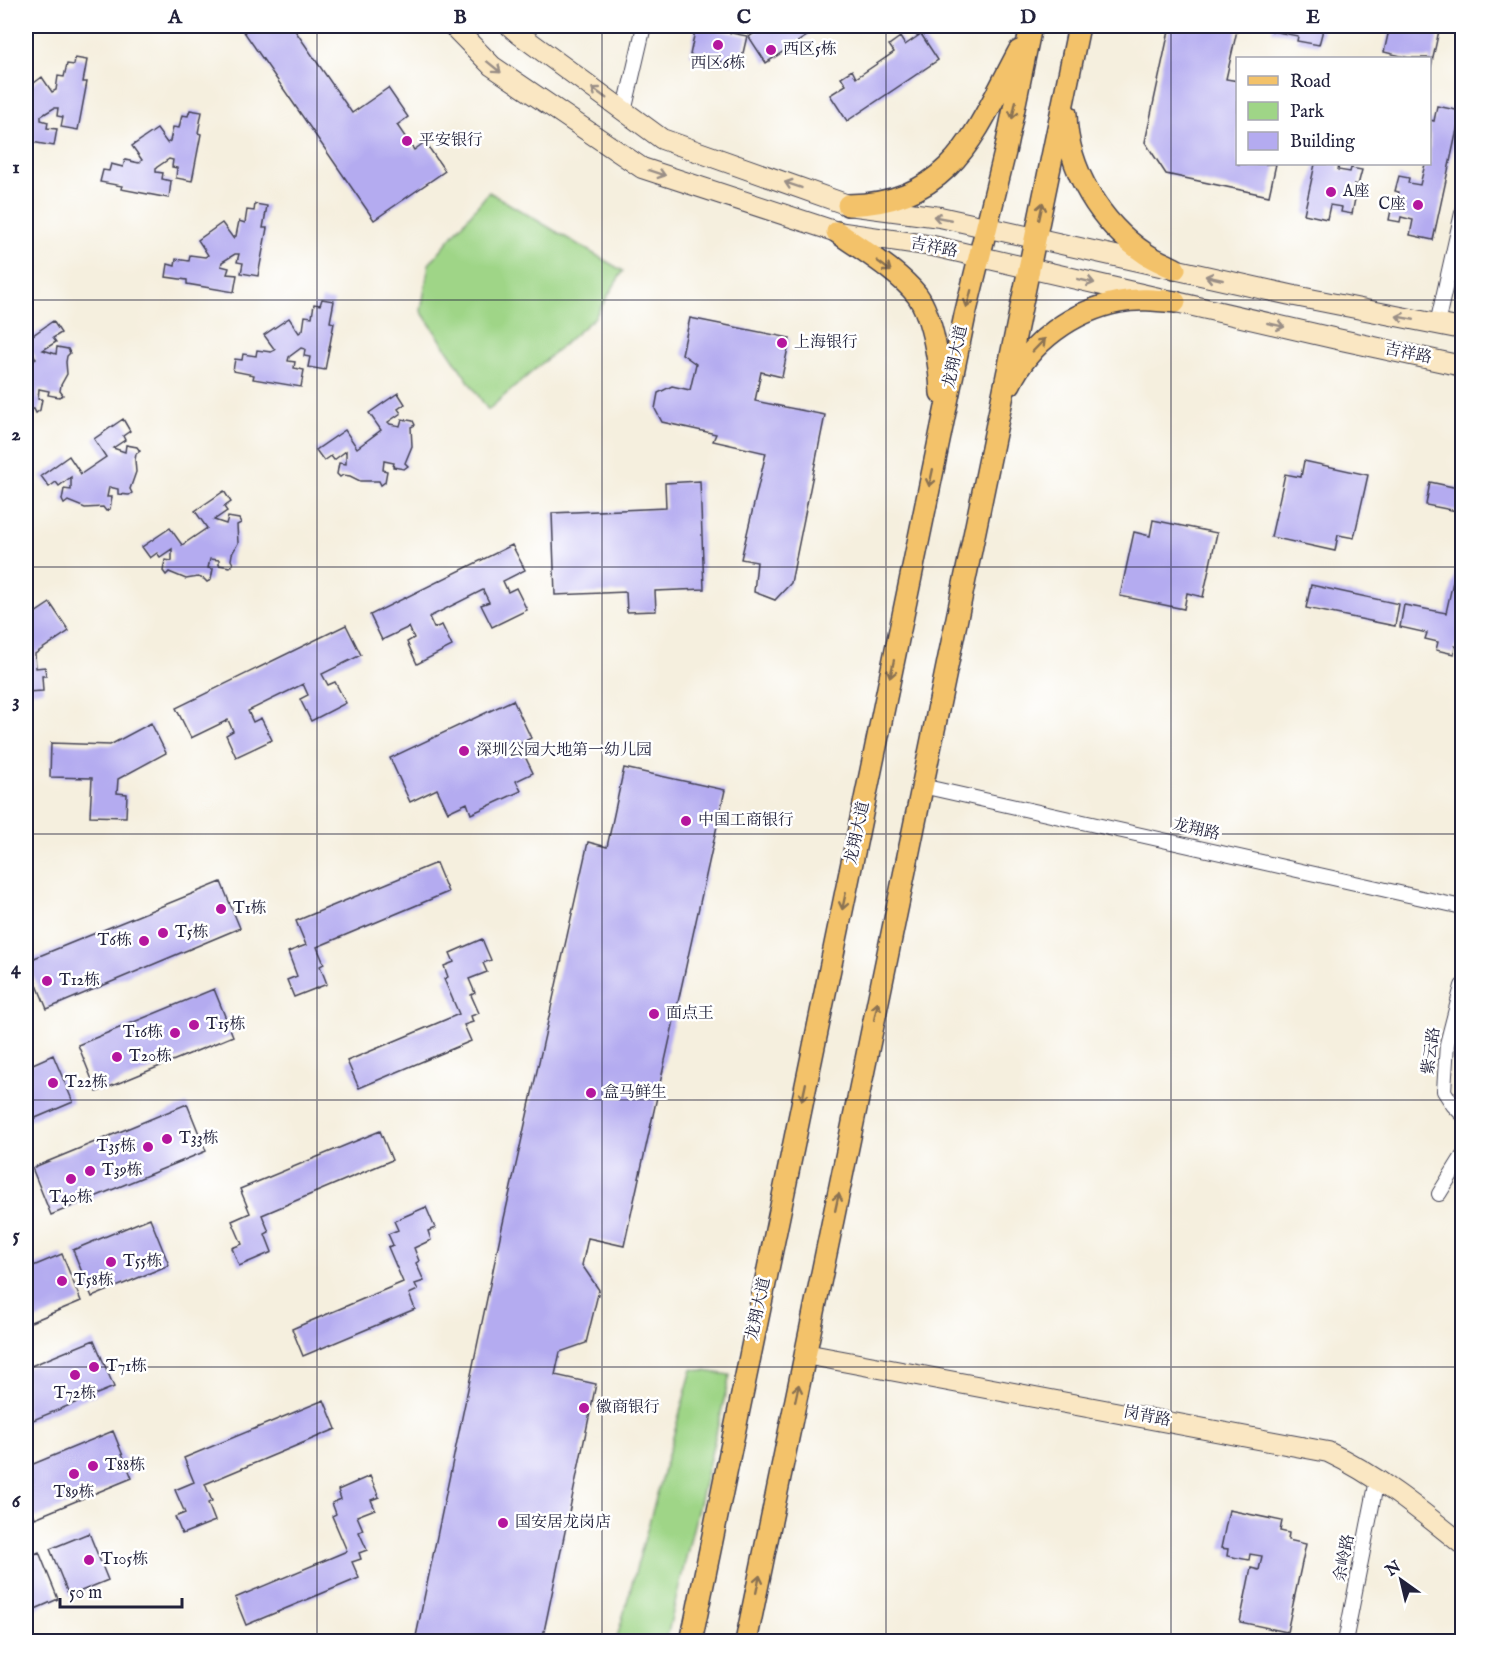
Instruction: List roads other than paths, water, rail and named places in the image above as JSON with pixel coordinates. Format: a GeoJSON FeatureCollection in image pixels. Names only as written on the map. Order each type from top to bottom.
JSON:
{"type":"FeatureCollection","features":[{"type":"Feature","properties":{"kind":"main road","name":"吉祥路"},"geometry":{"type":"LineString","coordinates":[[453,26],[492,66],[642,168],[837,232],[933,246],[1462,366]]}},
{"type":"Feature","properties":{"kind":"main road","name":"吉祥路"},"geometry":{"type":"LineString","coordinates":[[510,26],[662,139],[848,205],[940,217],[1294,296],[1462,329]]}},
{"type":"Feature","properties":{"kind":"main road"},"geometry":{"type":"LineString","coordinates":[[746,1641],[1079,26]]}},
{"type":"Feature","properties":{"kind":"main road"},"geometry":{"type":"LineString","coordinates":[[848,205],[900,197],[916,190],[946,170],[971,141],[1030,29]]}},
{"type":"Feature","properties":{"kind":"main road","name":"龙翔大道"},"geometry":{"type":"LineString","coordinates":[[691,1641],[943,421],[1005,152],[1030,29]]}},
{"type":"Feature","properties":{"kind":"main road"},"geometry":{"type":"LineString","coordinates":[[1066,91],[1068,133],[1072,154],[1084,184],[1101,211],[1122,235],[1147,255],[1175,269]]}},
{"type":"Feature","properties":{"kind":"main road"},"geometry":{"type":"LineString","coordinates":[[837,232],[903,281],[918,297],[933,334],[940,370],[943,421]]}},
{"type":"Feature","properties":{"kind":"main road"},"geometry":{"type":"LineString","coordinates":[[995,433],[1001,406],[1012,381],[1027,357],[1046,337],[1068,321],[1093,309],[1120,302],[1148,299],[1175,302]]}},
{"type":"Feature","properties":{"kind":"main road","name":"岗背路"},"geometry":{"type":"LineString","coordinates":[[805,1354],[1328,1452],[1350,1462],[1403,1497],[1462,1544]]}},
{"type":"Feature","properties":{"kind":"street"},"geometry":{"type":"LineString","coordinates":[[624,111],[644,26]]}},
{"type":"Feature","properties":{"kind":"street"},"geometry":{"type":"LineString","coordinates":[[1437,324],[1462,213]]}},
{"type":"Feature","properties":{"kind":"street","name":"龙翔路"},"geometry":{"type":"LineString","coordinates":[[922,786],[1462,907]]}},
{"type":"Feature","properties":{"kind":"street","name":"紫云路"},"geometry":{"type":"LineString","coordinates":[[1462,986],[1447,1044],[1444,1091],[1462,1114]]}},
{"type":"Feature","properties":{"kind":"street"},"geometry":{"type":"LineString","coordinates":[[1439,1194],[1462,1156]]}},
{"type":"Feature","properties":{"kind":"street","name":"余岭路"},"geometry":{"type":"LineString","coordinates":[[1345,1641],[1377,1480]]}},
{"type":"Feature","properties":{"kind":"place","name":"西区6栋"},"geometry":{"type":"Point","coordinates":[718,45]}},
{"type":"Feature","properties":{"kind":"place","name":"西区5栋"},"geometry":{"type":"Point","coordinates":[771,50]}},
{"type":"Feature","properties":{"kind":"place","name":"平安银行"},"geometry":{"type":"Point","coordinates":[407,141]}},
{"type":"Feature","properties":{"kind":"place","name":"A座"},"geometry":{"type":"Point","coordinates":[1331,192]}},
{"type":"Feature","properties":{"kind":"place","name":"C座"},"geometry":{"type":"Point","coordinates":[1418,205]}},
{"type":"Feature","properties":{"kind":"place","name":"上海银行"},"geometry":{"type":"Point","coordinates":[782,343]}},
{"type":"Feature","properties":{"kind":"place","name":"深圳公园大地第一幼儿园"},"geometry":{"type":"Point","coordinates":[464,751]}},
{"type":"Feature","properties":{"kind":"place","name":"中国工商银行"},"geometry":{"type":"Point","coordinates":[686,821]}},
{"type":"Feature","properties":{"kind":"place","name":"T1栋"},"geometry":{"type":"Point","coordinates":[221,909]}},
{"type":"Feature","properties":{"kind":"place","name":"T5栋"},"geometry":{"type":"Point","coordinates":[163,933]}},
{"type":"Feature","properties":{"kind":"place","name":"T6栋"},"geometry":{"type":"Point","coordinates":[144,941]}},
{"type":"Feature","properties":{"kind":"place","name":"T12栋"},"geometry":{"type":"Point","coordinates":[47,981]}},
{"type":"Feature","properties":{"kind":"place","name":"面点王"},"geometry":{"type":"Point","coordinates":[654,1014]}},
{"type":"Feature","properties":{"kind":"place","name":"T15栋"},"geometry":{"type":"Point","coordinates":[194,1025]}},
{"type":"Feature","properties":{"kind":"place","name":"T16栋"},"geometry":{"type":"Point","coordinates":[175,1033]}},
{"type":"Feature","properties":{"kind":"place","name":"T20栋"},"geometry":{"type":"Point","coordinates":[117,1057]}},
{"type":"Feature","properties":{"kind":"place","name":"T22栋"},"geometry":{"type":"Point","coordinates":[53,1083]}},
{"type":"Feature","properties":{"kind":"place","name":"盒马鲜生"},"geometry":{"type":"Point","coordinates":[591,1093]}},
{"type":"Feature","properties":{"kind":"place","name":"T33栋"},"geometry":{"type":"Point","coordinates":[167,1139]}},
{"type":"Feature","properties":{"kind":"place","name":"T35栋"},"geometry":{"type":"Point","coordinates":[148,1147]}},
{"type":"Feature","properties":{"kind":"place","name":"T39栋"},"geometry":{"type":"Point","coordinates":[90,1171]}},
{"type":"Feature","properties":{"kind":"place","name":"T40栋"},"geometry":{"type":"Point","coordinates":[71,1179]}},
{"type":"Feature","properties":{"kind":"place","name":"T55栋"},"geometry":{"type":"Point","coordinates":[111,1262]}},
{"type":"Feature","properties":{"kind":"place","name":"T58栋"},"geometry":{"type":"Point","coordinates":[62,1281]}},
{"type":"Feature","properties":{"kind":"place","name":"T71栋"},"geometry":{"type":"Point","coordinates":[94,1367]}},
{"type":"Feature","properties":{"kind":"place","name":"T72栋"},"geometry":{"type":"Point","coordinates":[75,1375]}},
{"type":"Feature","properties":{"kind":"place","name":"徽商银行"},"geometry":{"type":"Point","coordinates":[584,1408]}},
{"type":"Feature","properties":{"kind":"place","name":"T88栋"},"geometry":{"type":"Point","coordinates":[93,1466]}},
{"type":"Feature","properties":{"kind":"place","name":"T89栋"},"geometry":{"type":"Point","coordinates":[74,1474]}},
{"type":"Feature","properties":{"kind":"place","name":"国安居龙岗店"},"geometry":{"type":"Point","coordinates":[503,1523]}},
{"type":"Feature","properties":{"kind":"place","name":"T105栋"},"geometry":{"type":"Point","coordinates":[89,1560]}}]}
